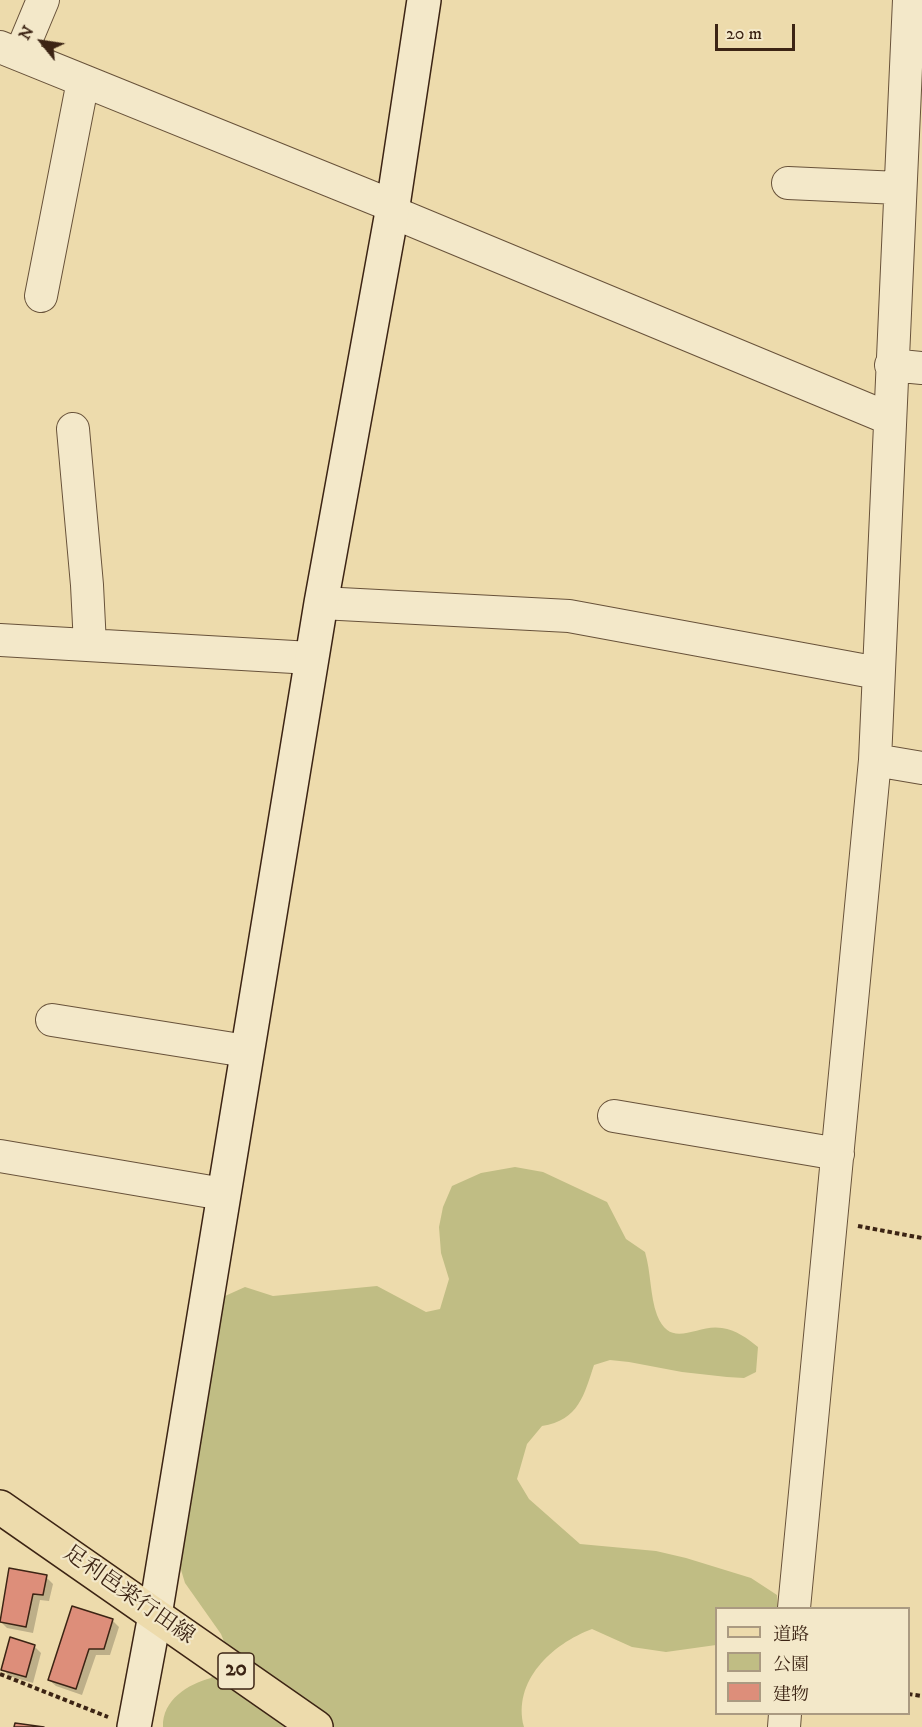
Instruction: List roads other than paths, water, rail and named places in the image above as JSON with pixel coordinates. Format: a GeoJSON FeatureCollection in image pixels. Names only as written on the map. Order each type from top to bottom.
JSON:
{"type":"FeatureCollection","features":[{"type":"Feature","properties":{"kind":"main road","name":"足利邑楽行田線"},"geometry":{"type":"LineString","coordinates":[[0,1507],[316,1727]]}},
{"type":"Feature","properties":{"kind":"street"},"geometry":{"type":"LineString","coordinates":[[43,0],[10,51],[888,418]]}},
{"type":"Feature","properties":{"kind":"street"},"geometry":{"type":"LineString","coordinates":[[125,1724],[155,1615],[311,658],[392,209],[424,0]]}},
{"type":"Feature","properties":{"kind":"street"},"geometry":{"type":"LineString","coordinates":[[794,1607],[875,760],[888,418],[909,0]]}},
{"type":"Feature","properties":{"kind":"street"},"geometry":{"type":"LineString","coordinates":[[41,296],[83,81]]}},
{"type":"Feature","properties":{"kind":"street"},"geometry":{"type":"LineString","coordinates":[[788,183],[899,188]]}},
{"type":"Feature","properties":{"kind":"street"},"geometry":{"type":"LineString","coordinates":[[891,365],[922,368]]}},
{"type":"Feature","properties":{"kind":"street"},"geometry":{"type":"LineString","coordinates":[[73,429],[90,645]]}},
{"type":"Feature","properties":{"kind":"street"},"geometry":{"type":"LineString","coordinates":[[321,603],[569,616],[878,673]]}},
{"type":"Feature","properties":{"kind":"street"},"geometry":{"type":"LineString","coordinates":[[0,640],[311,658]]}},
{"type":"Feature","properties":{"kind":"street"},"geometry":{"type":"LineString","coordinates":[[875,760],[922,768]]}},
{"type":"Feature","properties":{"kind":"street"},"geometry":{"type":"LineString","coordinates":[[52,1020],[246,1051]]}},
{"type":"Feature","properties":{"kind":"street"},"geometry":{"type":"LineString","coordinates":[[614,1116],[838,1154]]}},
{"type":"Feature","properties":{"kind":"street"},"geometry":{"type":"LineString","coordinates":[[0,1156],[222,1194]]}}]}
